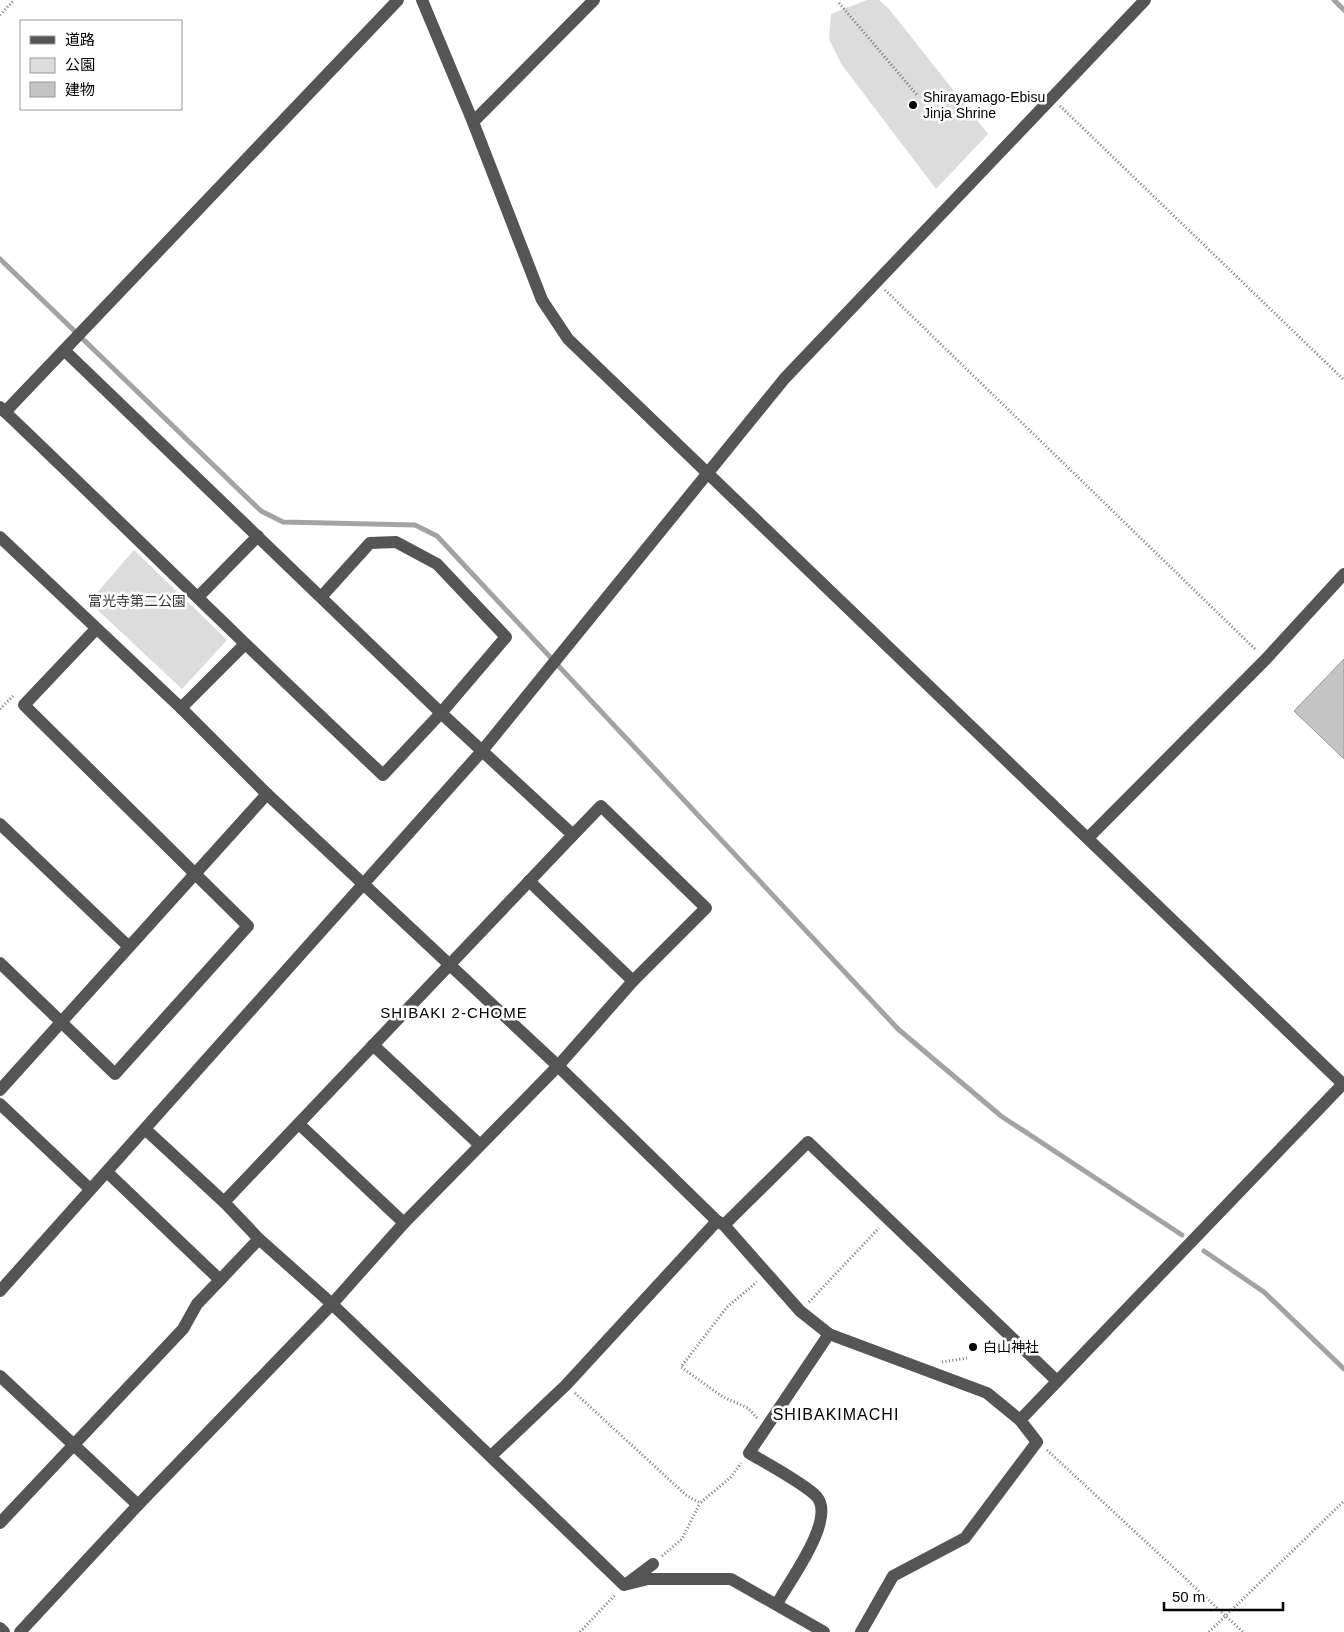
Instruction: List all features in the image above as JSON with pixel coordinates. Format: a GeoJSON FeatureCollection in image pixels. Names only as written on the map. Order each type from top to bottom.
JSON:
{"type":"FeatureCollection","features":[{"type":"Feature","properties":{"kind":"street"},"geometry":{"type":"LineString","coordinates":[[322,596],[370,543],[396,542],[437,564],[506,637],[441,713],[383,775],[244,645],[198,597],[3,410],[86,329],[398,0]]}},
{"type":"Feature","properties":{"kind":"street"},"geometry":{"type":"LineString","coordinates":[[422,0],[473,122],[542,300],[568,339],[1089,837],[1344,1085],[1020,1420]]}},
{"type":"Feature","properties":{"kind":"street"},"geometry":{"type":"LineString","coordinates":[[473,122],[594,0]]}},
{"type":"Feature","properties":{"kind":"street"},"geometry":{"type":"LineString","coordinates":[[0,1291],[482,751],[785,378],[1053,99],[1145,0]]}},
{"type":"Feature","properties":{"kind":"street"},"geometry":{"type":"LineString","coordinates":[[67,348],[441,713],[574,835]]}},
{"type":"Feature","properties":{"kind":"street"},"geometry":{"type":"LineString","coordinates":[[198,597],[258,536]]}},
{"type":"Feature","properties":{"kind":"street"},"geometry":{"type":"LineString","coordinates":[[0,537],[96,630],[181,708],[267,794],[365,883],[558,1066],[720,1223],[800,1311],[829,1334],[987,1393],[1020,1420],[1038,1442],[965,1538],[893,1576],[861,1632]]}},
{"type":"Feature","properties":{"kind":"street"},"geometry":{"type":"LineString","coordinates":[[1089,837],[1266,659],[1344,574]]}},
{"type":"Feature","properties":{"kind":"street"},"geometry":{"type":"LineString","coordinates":[[0,962],[115,1074],[248,926],[24,705],[96,630]]}},
{"type":"Feature","properties":{"kind":"street"},"geometry":{"type":"LineString","coordinates":[[181,708],[244,645]]}},
{"type":"Feature","properties":{"kind":"street"},"geometry":{"type":"LineString","coordinates":[[0,1090],[60,1021],[267,794]]}},
{"type":"Feature","properties":{"kind":"street"},"geometry":{"type":"LineString","coordinates":[[20,1632],[138,1505],[332,1304],[404,1224],[558,1066],[633,981],[706,908],[601,806],[224,1202]]}},
{"type":"Feature","properties":{"kind":"street"},"geometry":{"type":"LineString","coordinates":[[0,824],[128,946]]}},
{"type":"Feature","properties":{"kind":"street"},"geometry":{"type":"LineString","coordinates":[[529,881],[633,981]]}},
{"type":"Feature","properties":{"kind":"street"},"geometry":{"type":"LineString","coordinates":[[373,1045],[480,1145]]}},
{"type":"Feature","properties":{"kind":"street"},"geometry":{"type":"LineString","coordinates":[[0,1104],[90,1188]]}},
{"type":"Feature","properties":{"kind":"street"},"geometry":{"type":"LineString","coordinates":[[299,1124],[404,1224]]}},
{"type":"Feature","properties":{"kind":"street"},"geometry":{"type":"LineString","coordinates":[[145,1129],[224,1202],[260,1239],[332,1304],[624,1585]]}},
{"type":"Feature","properties":{"kind":"street"},"geometry":{"type":"LineString","coordinates":[[491,1456],[566,1385],[720,1223],[808,1142],[1057,1380]]}},
{"type":"Feature","properties":{"kind":"street"},"geometry":{"type":"LineString","coordinates":[[107,1172],[220,1280]]}},
{"type":"Feature","properties":{"kind":"street"},"geometry":{"type":"LineString","coordinates":[[0,1523],[183,1329],[197,1304],[260,1239]]}},
{"type":"Feature","properties":{"kind":"street"},"geometry":{"type":"LineString","coordinates":[[777,1604],[818,1533],[823,1510],[817,1497],[749,1453],[829,1334]]}},
{"type":"Feature","properties":{"kind":"street"},"geometry":{"type":"LineString","coordinates":[[0,1376],[138,1505]]}},
{"type":"Feature","properties":{"kind":"street"},"geometry":{"type":"LineString","coordinates":[[624,1585],[653,1564]]}},
{"type":"Feature","properties":{"kind":"street"},"geometry":{"type":"LineString","coordinates":[[624,1585],[648,1579],[731,1579],[824,1632]]}},
{"type":"Feature","properties":{"kind":"street"},"geometry":{"type":"LineString","coordinates":[[0,1628],[4,1632]]}},
{"type":"Feature","properties":{"kind":"path"},"geometry":{"type":"LineString","coordinates":[[0,15],[14,0]]}},
{"type":"Feature","properties":{"kind":"path"},"geometry":{"type":"LineString","coordinates":[[840,3],[917,95]]}},
{"type":"Feature","properties":{"kind":"path"},"geometry":{"type":"LineString","coordinates":[[1053,99],[1344,380]]}},
{"type":"Feature","properties":{"kind":"path"},"geometry":{"type":"LineString","coordinates":[[876,282],[1266,659]]}},
{"type":"Feature","properties":{"kind":"path"},"geometry":{"type":"LineString","coordinates":[[800,1311],[888,1219]]}},
{"type":"Feature","properties":{"kind":"path"},"geometry":{"type":"LineString","coordinates":[[765,1428],[748,1408],[723,1397],[682,1368],[727,1307],[768,1274]]}},
{"type":"Feature","properties":{"kind":"path"},"geometry":{"type":"LineString","coordinates":[[566,1385],[686,1495],[700,1503]]}},
{"type":"Feature","properties":{"kind":"path"},"geometry":{"type":"LineString","coordinates":[[1038,1442],[1243,1632]]}},
{"type":"Feature","properties":{"kind":"path"},"geometry":{"type":"LineString","coordinates":[[653,1564],[682,1539],[700,1503],[731,1477],[749,1453]]}},
{"type":"Feature","properties":{"kind":"path"},"geometry":{"type":"LineString","coordinates":[[1209,1632],[1344,1501]]}},
{"type":"Feature","properties":{"kind":"path"},"geometry":{"type":"LineString","coordinates":[[580,1632],[624,1585]]}},
{"type":"Feature","properties":{"kind":"green space"},"geometry":{"type":"Polygon","coordinates":[[[867,0],[879,0],[889,9],[988,134],[936,189],[842,65],[829,39],[831,14],[867,0]]]}},
{"type":"Feature","properties":{"kind":"green space","name":"富光寺第二公園"},"geometry":{"type":"Polygon","coordinates":[[[134,550],[227,640],[182,689],[89,602],[134,550]]]}},
{"type":"Feature","properties":{"kind":"building"},"geometry":{"type":"Polygon","coordinates":[[[1344,659],[1344,759],[1294,711],[1344,659]]]}},
{"type":"Feature","properties":{"kind":"waterway"},"geometry":{"type":"LineString","coordinates":[[1334,0],[1344,10]]}},
{"type":"Feature","properties":{"kind":"waterway"},"geometry":{"type":"LineString","coordinates":[[0,259],[261,511],[283,522],[415,525],[437,536],[898,1029],[1001,1116],[1182,1235]]}},
{"type":"Feature","properties":{"kind":"waterway"},"geometry":{"type":"LineString","coordinates":[[1204,1251],[1264,1292],[1344,1369]]}},
{"type":"Feature","properties":{"kind":"place","name":"Shirayamago-Ebisu Jinja Shrine"},"geometry":{"type":"Point","coordinates":[913,105]}},
{"type":"Feature","properties":{"kind":"place","name":"白山神社"},"geometry":{"type":"Point","coordinates":[973,1347]}},
{"type":"Feature","properties":{"kind":"district","name":"SHIBAKI 2-CHOME"},"geometry":{"type":"Point","coordinates":[454,1012]}},
{"type":"Feature","properties":{"kind":"district","name":"SHIBAKIMACHI"},"geometry":{"type":"Point","coordinates":[836,1414]}}]}
